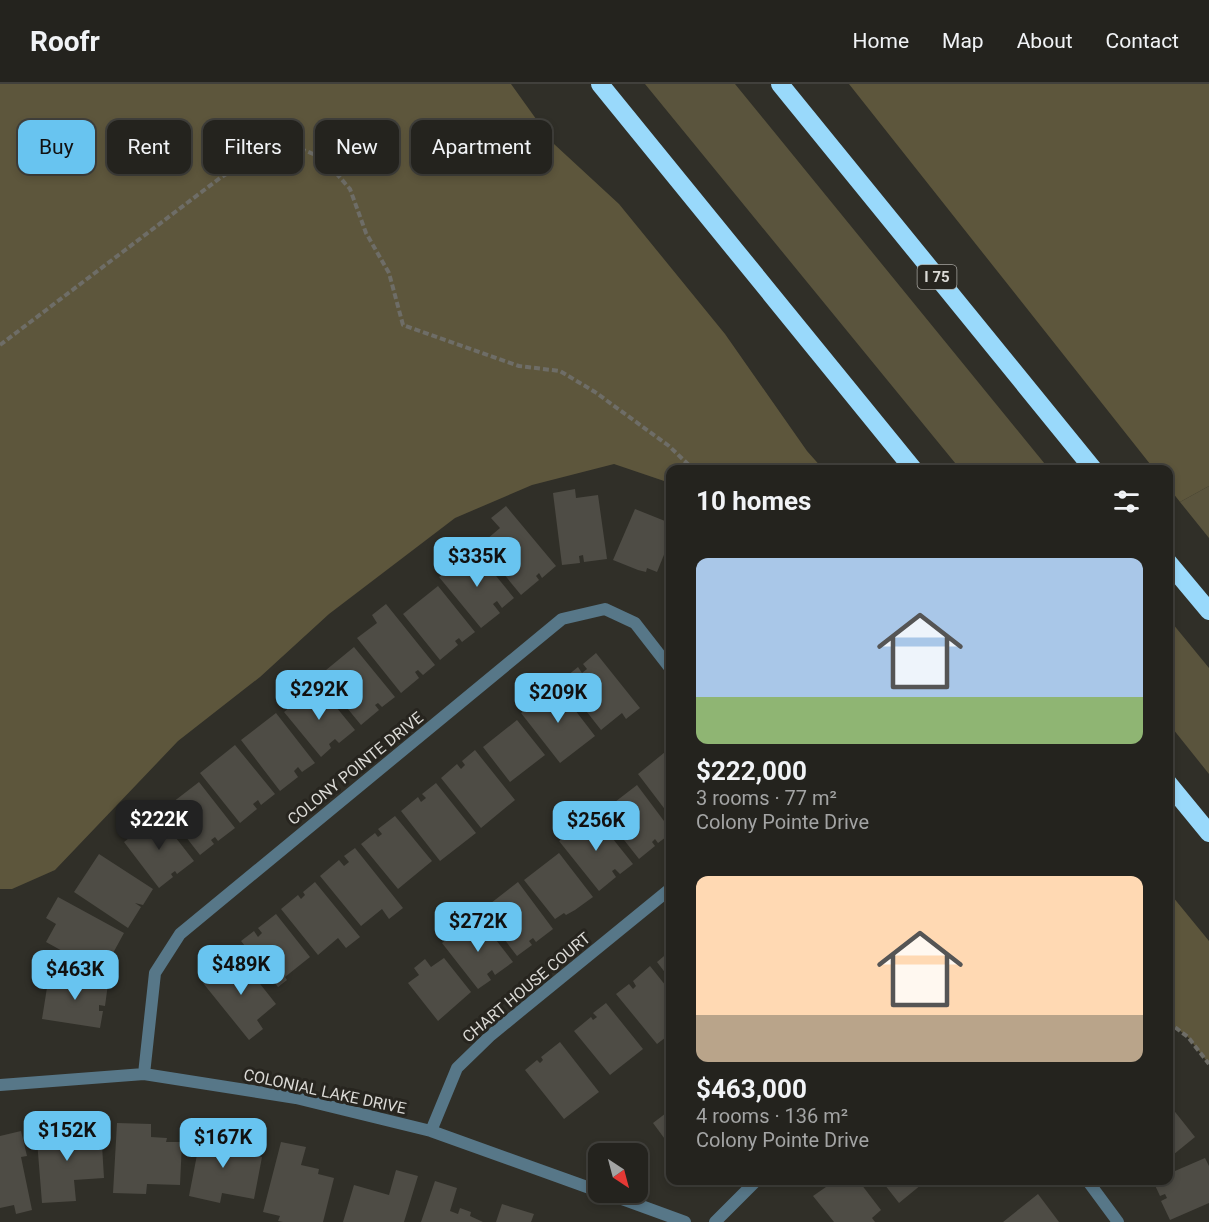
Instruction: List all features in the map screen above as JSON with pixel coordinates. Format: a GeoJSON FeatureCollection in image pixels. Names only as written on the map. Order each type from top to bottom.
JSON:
{"type":"FeatureCollection","features":[{"type":"Feature","properties":{"kind":"highway"},"geometry":{"type":"LineString","coordinates":[[600,84],[910,465]]}},
{"type":"Feature","properties":{"kind":"highway","name":"I 75"},"geometry":{"type":"LineString","coordinates":[[780,84],[1090,465]]}},
{"type":"Feature","properties":{"kind":"highway"},"geometry":{"type":"LineString","coordinates":[[1173,568],[1209,611]]}},
{"type":"Feature","properties":{"kind":"highway"},"geometry":{"type":"LineString","coordinates":[[1173,789],[1209,833]]}},
{"type":"Feature","properties":{"kind":"street","name":"COLONY POINTE DRIVE"},"geometry":{"type":"LineString","coordinates":[[144,1074],[155,973],[180,934],[562,620],[605,609],[635,623],[666,663]]}},
{"type":"Feature","properties":{"kind":"street","name":"CHART HOUSE COURT"},"geometry":{"type":"LineString","coordinates":[[431,1131],[457,1068],[491,1035],[666,892]]}},
{"type":"Feature","properties":{"kind":"street","name":"COLONIAL LAKE DRIVE"},"geometry":{"type":"LineString","coordinates":[[0,1085],[144,1074],[297,1098],[431,1131],[588,1187]]}},
{"type":"Feature","properties":{"kind":"street"},"geometry":{"type":"LineString","coordinates":[[715,1222],[752,1185]]}},
{"type":"Feature","properties":{"kind":"street"},"geometry":{"type":"LineString","coordinates":[[1091,1185],[1118,1222]]}},
{"type":"Feature","properties":{"kind":"street","name":"COLONIAL LAKE DRIVE"},"geometry":{"type":"LineString","coordinates":[[631,1203],[684,1222]]}},
{"type":"Feature","properties":{"kind":"path"},"geometry":{"type":"LineString","coordinates":[[0,345],[220,178],[279,140],[323,158],[350,189],[366,232],[389,273],[403,325],[519,366],[560,371],[595,392],[669,446],[689,465]]}},
{"type":"Feature","properties":{"kind":"path"},"geometry":{"type":"LineString","coordinates":[[1173,1026],[1188,1037],[1209,1064]]}},
{"type":"Feature","properties":{"kind":"shaded area"},"geometry":{"type":"Polygon","coordinates":[[[0,84],[511,84],[537,120],[411,120],[411,174],[552,174],[552,141],[619,204],[725,334],[807,451],[819,465],[666,465],[666,482],[614,464],[532,485],[455,518],[329,614],[260,677],[178,741],[55,870],[12,889],[0,889],[0,84]]]}},
{"type":"Feature","properties":{"kind":"shaded area"},"geometry":{"type":"Polygon","coordinates":[[[645,84],[735,84],[1046,465],[957,465],[645,84]]]}},
{"type":"Feature","properties":{"kind":"shaded area"},"geometry":{"type":"Polygon","coordinates":[[[849,84],[1209,84],[1209,486],[1180,502],[1173,493],[1173,465],[1151,465],[849,84]]]}},
{"type":"Feature","properties":{"kind":"shaded area"},"geometry":{"type":"Polygon","coordinates":[[[1209,486],[1209,538],[1180,502],[1209,486]]]}},
{"type":"Feature","properties":{"kind":"shaded area"},"geometry":{"type":"Polygon","coordinates":[[[1173,624],[1209,668],[1209,774],[1173,729],[1173,624]]]}},
{"type":"Feature","properties":{"kind":"shaded area"},"geometry":{"type":"Polygon","coordinates":[[[1173,897],[1209,941],[1209,1064],[1188,1037],[1173,1025],[1173,897]]]}},
{"type":"Feature","properties":{"kind":"building"},"geometry":{"type":"Polygon","coordinates":[[[575,489],[576,498],[598,495],[607,559],[584,562],[583,555],[579,556],[580,563],[562,565],[553,493],[575,489]]]}},
{"type":"Feature","properties":{"kind":"building"},"geometry":{"type":"Polygon","coordinates":[[[506,506],[556,566],[542,578],[539,573],[536,576],[539,580],[521,595],[480,545],[500,528],[491,518],[506,506]]]}},
{"type":"Feature","properties":{"kind":"building"},"geometry":{"type":"Polygon","coordinates":[[[635,509],[666,521],[666,550],[657,572],[647,568],[646,572],[638,570],[613,560],[635,509]]]}},
{"type":"Feature","properties":{"kind":"building"},"geometry":{"type":"Polygon","coordinates":[[[474,549],[514,598],[502,608],[497,601],[493,604],[500,613],[481,628],[439,577],[474,549]]]}},
{"type":"Feature","properties":{"kind":"building"},"geometry":{"type":"Polygon","coordinates":[[[438,586],[475,632],[462,642],[459,638],[455,641],[458,645],[440,660],[403,614],[438,586]]]}},
{"type":"Feature","properties":{"kind":"building"},"geometry":{"type":"Polygon","coordinates":[[[386,604],[435,665],[423,675],[418,670],[415,672],[419,678],[401,693],[357,638],[377,623],[372,615],[386,604]]]}},
{"type":"Feature","properties":{"kind":"building"},"geometry":{"type":"Polygon","coordinates":[[[354,647],[395,697],[382,707],[378,703],[375,705],[379,710],[361,725],[320,675],[354,647]]]}},
{"type":"Feature","properties":{"kind":"building"},"geometry":{"type":"Polygon","coordinates":[[[596,653],[640,708],[626,719],[622,713],[601,730],[562,680],[578,667],[582,673],[587,669],[583,664],[596,653]]]}},
{"type":"Feature","properties":{"kind":"building"},"geometry":{"type":"Polygon","coordinates":[[[555,684],[595,736],[560,763],[521,713],[539,698],[544,703],[547,701],[542,694],[555,684]]]}},
{"type":"Feature","properties":{"kind":"building"},"geometry":{"type":"Polygon","coordinates":[[[318,685],[355,730],[339,743],[335,739],[329,744],[331,748],[321,757],[284,712],[318,685]]]}},
{"type":"Feature","properties":{"kind":"building"},"geometry":{"type":"Polygon","coordinates":[[[276,713],[315,763],[302,772],[298,767],[294,771],[298,777],[280,791],[241,740],[276,713]]]}},
{"type":"Feature","properties":{"kind":"building"},"geometry":{"type":"Polygon","coordinates":[[[517,720],[545,755],[510,782],[483,747],[517,720]]]}},
{"type":"Feature","properties":{"kind":"building"},"geometry":{"type":"Polygon","coordinates":[[[235,745],[275,794],[261,805],[258,800],[253,804],[257,809],[240,823],[200,773],[235,745]]]}},
{"type":"Feature","properties":{"kind":"building"},"geometry":{"type":"Polygon","coordinates":[[[475,750],[515,800],[481,828],[441,778],[457,764],[461,769],[465,765],[462,761],[475,750]]]}},
{"type":"Feature","properties":{"kind":"building"},"geometry":{"type":"Polygon","coordinates":[[[666,751],[666,811],[638,774],[666,751]]]}},
{"type":"Feature","properties":{"kind":"building"},"geometry":{"type":"Polygon","coordinates":[[[199,782],[235,828],[218,841],[215,837],[211,840],[214,844],[200,855],[164,809],[199,782]]]}},
{"type":"Feature","properties":{"kind":"building"},"geometry":{"type":"Polygon","coordinates":[[[436,783],[476,833],[440,861],[401,811],[418,797],[421,802],[426,798],[422,794],[436,783]]]}},
{"type":"Feature","properties":{"kind":"building"},"geometry":{"type":"Polygon","coordinates":[[[637,785],[666,824],[666,837],[658,843],[655,839],[652,842],[655,846],[639,859],[602,812],[637,785]]]}},
{"type":"Feature","properties":{"kind":"building"},"geometry":{"type":"Polygon","coordinates":[[[593,814],[633,864],[620,874],[615,869],[612,871],[616,877],[599,891],[559,841],[593,814]]]}},
{"type":"Feature","properties":{"kind":"building"},"geometry":{"type":"Polygon","coordinates":[[[158,815],[194,861],[177,874],[175,871],[171,874],[173,877],[159,888],[124,842],[158,815]]]}},
{"type":"Feature","properties":{"kind":"building"},"geometry":{"type":"Polygon","coordinates":[[[395,816],[432,861],[398,889],[361,844],[375,833],[378,837],[382,834],[378,829],[395,816]]]}},
{"type":"Feature","properties":{"kind":"building"},"geometry":{"type":"Polygon","coordinates":[[[355,848],[403,908],[389,919],[382,909],[361,926],[320,876],[339,860],[344,866],[349,862],[344,856],[355,848]]]}},
{"type":"Feature","properties":{"kind":"building"},"geometry":{"type":"Polygon","coordinates":[[[559,853],[593,897],[575,910],[555,919],[524,880],[559,853]]]}},
{"type":"Feature","properties":{"kind":"building"},"geometry":{"type":"Polygon","coordinates":[[[99,854],[153,889],[143,905],[135,903],[141,907],[128,928],[74,892],[99,854]]]}},
{"type":"Feature","properties":{"kind":"building"},"geometry":{"type":"Polygon","coordinates":[[[315,882],[360,937],[346,948],[338,938],[318,955],[281,909],[298,895],[301,899],[305,895],[303,892],[315,882]]]}},
{"type":"Feature","properties":{"kind":"building"},"geometry":{"type":"Polygon","coordinates":[[[518,882],[553,929],[536,942],[533,938],[529,941],[532,945],[517,956],[482,910],[518,882]]]}},
{"type":"Feature","properties":{"kind":"building"},"geometry":{"type":"Polygon","coordinates":[[[58,897],[124,933],[112,955],[105,951],[103,954],[110,958],[102,973],[46,942],[56,924],[46,918],[58,897]]]}},
{"type":"Feature","properties":{"kind":"building"},"geometry":{"type":"Polygon","coordinates":[[[276,914],[310,957],[285,977],[287,980],[278,987],[241,941],[254,931],[258,937],[262,933],[258,928],[276,914]]]}},
{"type":"Feature","properties":{"kind":"building"},"geometry":{"type":"Polygon","coordinates":[[[479,918],[513,962],[495,975],[492,970],[487,974],[491,980],[478,989],[442,943],[453,934],[456,937],[479,918]]]}},
{"type":"Feature","properties":{"kind":"building"},"geometry":{"type":"Polygon","coordinates":[[[666,954],[666,974],[657,962],[666,954]]]}},
{"type":"Feature","properties":{"kind":"building"},"geometry":{"type":"Polygon","coordinates":[[[237,955],[276,1004],[257,1020],[263,1029],[249,1040],[203,983],[215,973],[218,977],[224,972],[221,968],[237,955]]]}},
{"type":"Feature","properties":{"kind":"building"},"geometry":{"type":"Polygon","coordinates":[[[444,958],[471,992],[438,1021],[408,983],[419,975],[414,968],[425,959],[431,967],[444,958]]]}},
{"type":"Feature","properties":{"kind":"building"},"geometry":{"type":"Polygon","coordinates":[[[650,966],[666,986],[666,1037],[657,1044],[616,994],[629,984],[633,989],[636,986],[633,981],[650,966]]]}},
{"type":"Feature","properties":{"kind":"building"},"geometry":{"type":"Polygon","coordinates":[[[49,975],[108,984],[105,1006],[99,1005],[99,1011],[103,1011],[100,1028],[42,1019],[49,975]]]}},
{"type":"Feature","properties":{"kind":"building"},"geometry":{"type":"Polygon","coordinates":[[[606,1003],[643,1049],[610,1075],[574,1031],[591,1017],[593,1020],[597,1017],[593,1013],[606,1003]]]}},
{"type":"Feature","properties":{"kind":"building"},"geometry":{"type":"Polygon","coordinates":[[[560,1042],[599,1092],[564,1119],[525,1070],[537,1060],[540,1063],[543,1060],[541,1057],[560,1042]]]}},
{"type":"Feature","properties":{"kind":"building"},"geometry":{"type":"Polygon","coordinates":[[[1173,1109],[1195,1137],[1173,1155],[1173,1109]]]}},
{"type":"Feature","properties":{"kind":"building"},"geometry":{"type":"Polygon","coordinates":[[[666,1113],[666,1141],[653,1123],[666,1113]]]}},
{"type":"Feature","properties":{"kind":"building"},"geometry":{"type":"Polygon","coordinates":[[[117,1123],[151,1124],[151,1137],[167,1138],[166,1142],[182,1142],[180,1185],[147,1184],[146,1194],[113,1193],[117,1123]]]}},
{"type":"Feature","properties":{"kind":"building"},"geometry":{"type":"Polygon","coordinates":[[[59,1126],[59,1130],[70,1130],[70,1141],[79,1140],[81,1130],[101,1129],[104,1178],[74,1180],[76,1201],[42,1203],[36,1128],[59,1126]]]}},
{"type":"Feature","properties":{"kind":"building"},"geometry":{"type":"Polygon","coordinates":[[[202,1129],[235,1135],[232,1148],[262,1157],[254,1199],[222,1193],[220,1203],[189,1196],[202,1129]]]}},
{"type":"Feature","properties":{"kind":"building"},"geometry":{"type":"Polygon","coordinates":[[[21,1131],[27,1156],[21,1157],[32,1210],[16,1214],[14,1205],[0,1208],[0,1136],[21,1131]]]}},
{"type":"Feature","properties":{"kind":"building"},"geometry":{"type":"Polygon","coordinates":[[[281,1142],[306,1147],[301,1165],[319,1169],[318,1174],[334,1178],[323,1222],[283,1222],[278,1221],[280,1216],[263,1212],[281,1142]]]}},
{"type":"Feature","properties":{"kind":"building"},"geometry":{"type":"Polygon","coordinates":[[[1205,1158],[1209,1166],[1209,1203],[1170,1220],[1161,1201],[1167,1198],[1165,1194],[1160,1196],[1155,1185],[1173,1185],[1173,1172],[1205,1158]]]}},
{"type":"Feature","properties":{"kind":"building"},"geometry":{"type":"Polygon","coordinates":[[[396,1170],[418,1176],[404,1222],[343,1222],[354,1185],[389,1195],[396,1170]]]}},
{"type":"Feature","properties":{"kind":"building"},"geometry":{"type":"Polygon","coordinates":[[[435,1181],[457,1188],[450,1211],[458,1214],[460,1208],[471,1212],[470,1216],[483,1222],[421,1222],[435,1181]]]}},
{"type":"Feature","properties":{"kind":"building"},"geometry":{"type":"Polygon","coordinates":[[[829,1185],[862,1185],[881,1210],[872,1218],[875,1222],[834,1222],[813,1196],[829,1185]]]}},
{"type":"Feature","properties":{"kind":"building"},"geometry":{"type":"Polygon","coordinates":[[[885,1185],[921,1185],[899,1203],[885,1185]]]}},
{"type":"Feature","properties":{"kind":"building"},"geometry":{"type":"Polygon","coordinates":[[[1038,1194],[1059,1222],[1003,1222],[1038,1194]]]}},
{"type":"Feature","properties":{"kind":"building"},"geometry":{"type":"Polygon","coordinates":[[[502,1204],[534,1214],[531,1222],[496,1222],[502,1204]]]}}]}
